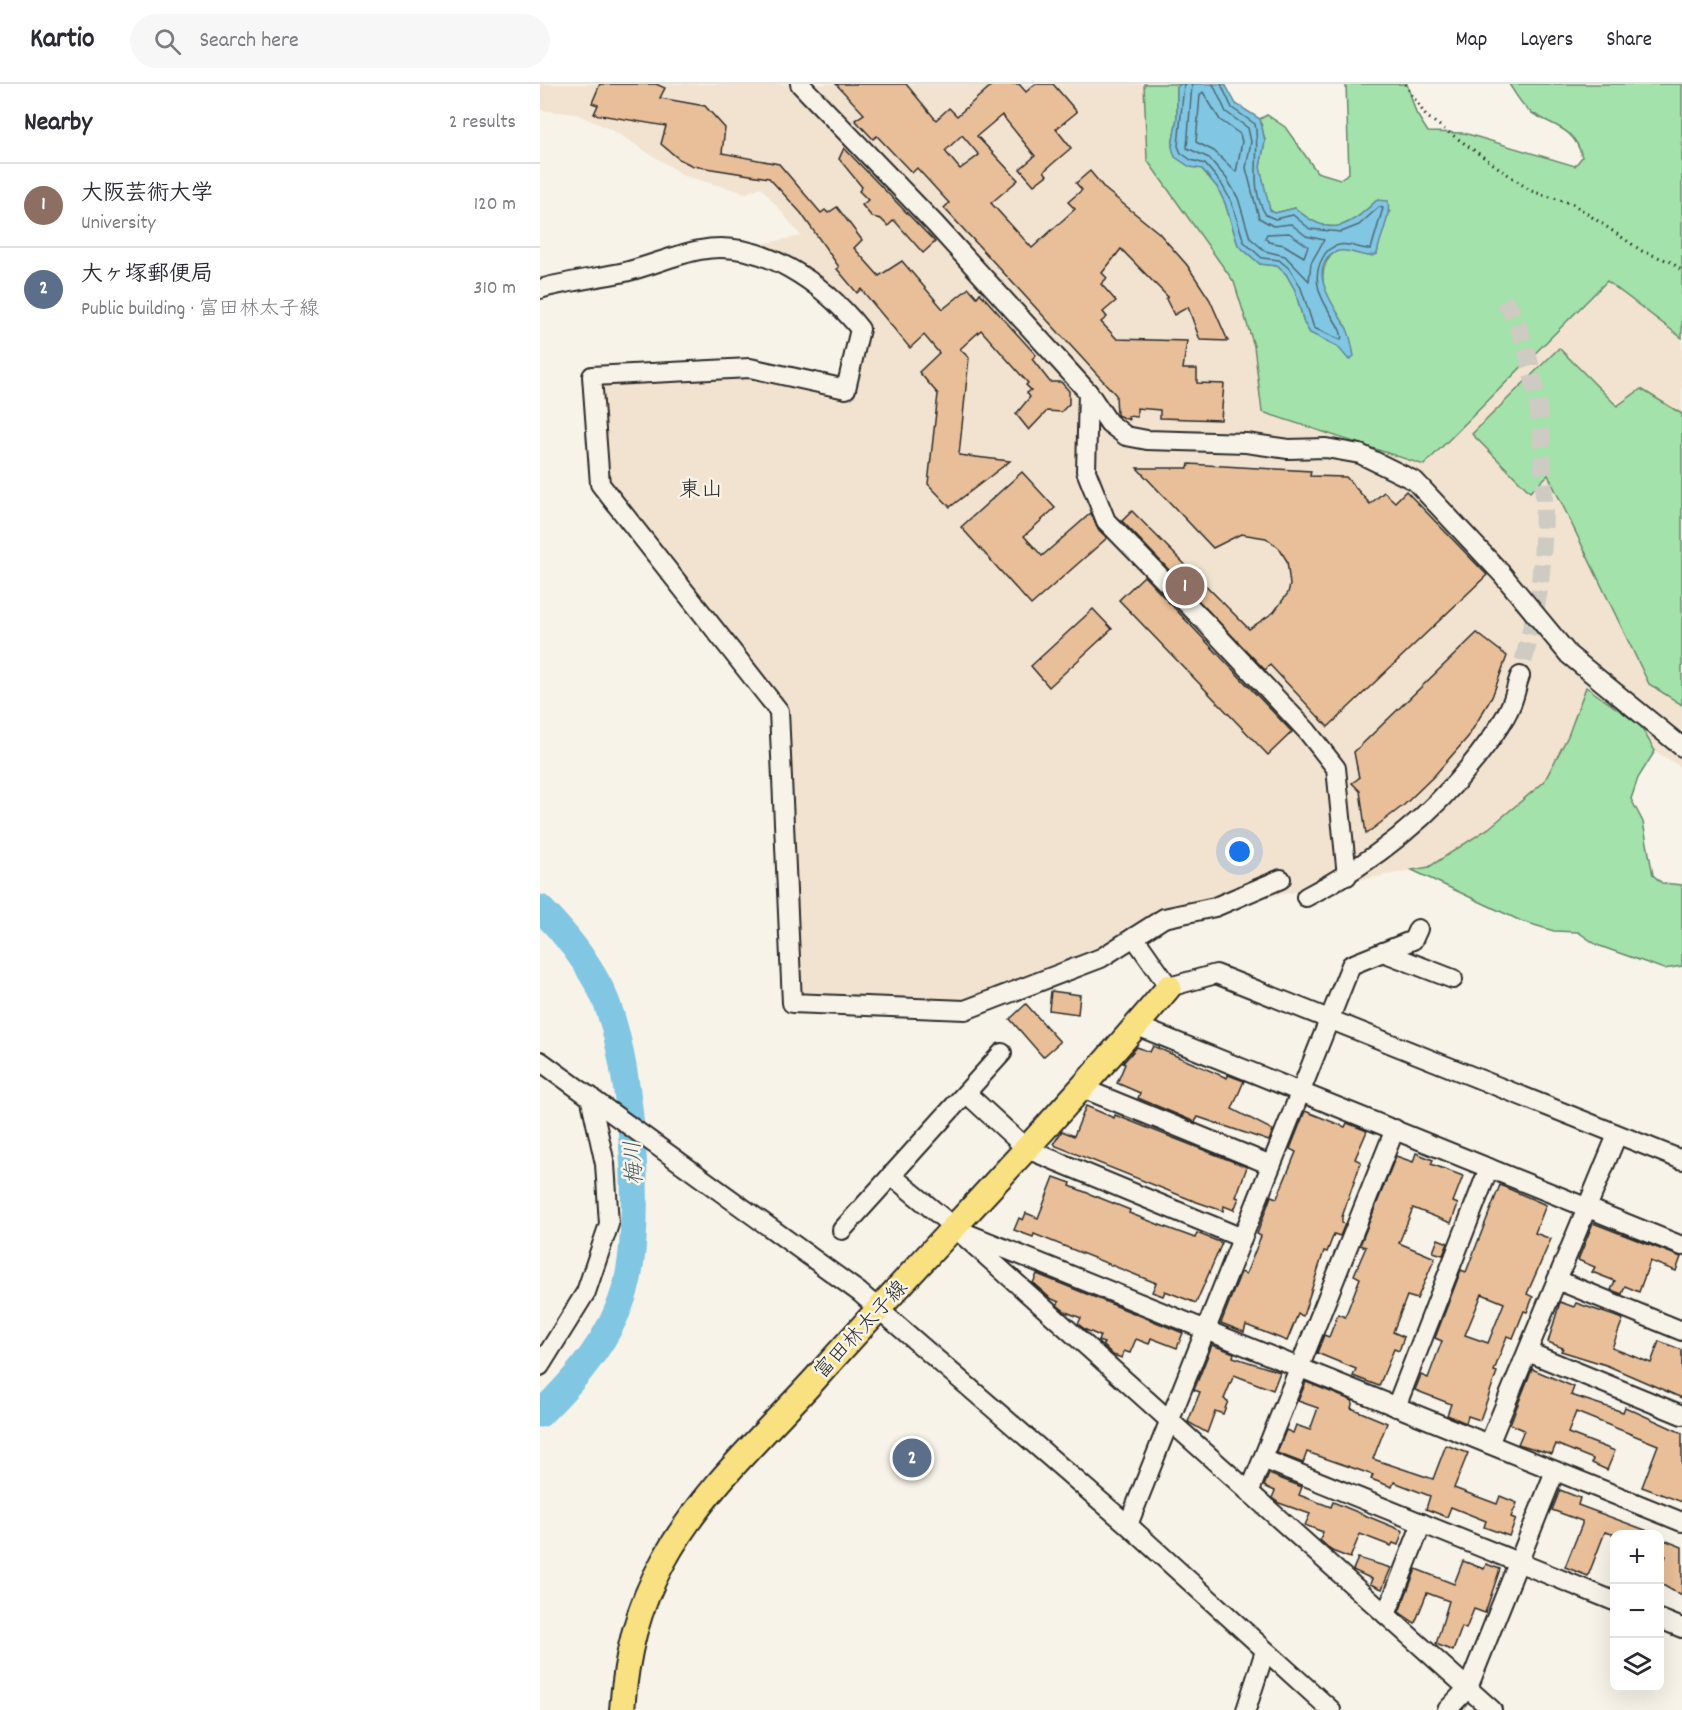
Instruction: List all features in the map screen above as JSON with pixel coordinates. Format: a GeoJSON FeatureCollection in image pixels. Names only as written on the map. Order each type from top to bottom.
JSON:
{"type":"FeatureCollection","features":[{"type":"Feature","properties":{"kind":"main road","name":"富田林太子線"},"geometry":{"type":"LineString","coordinates":[[622,1710],[625,1669],[639,1615],[650,1587],[679,1535],[719,1485],[878,1308],[1027,1149],[1169,987]]}},
{"type":"Feature","properties":{"kind":"street"},"geometry":{"type":"LineString","coordinates":[[800,84],[935,224],[1088,392],[1109,423],[1126,435],[1147,440],[1246,443],[1288,449],[1326,448],[1360,454],[1415,481],[1502,574],[1569,656],[1682,747]]}},
{"type":"Feature","properties":{"kind":"street"},"geometry":{"type":"LineString","coordinates":[[540,289],[624,272],[701,250],[740,250],[778,264],[809,280],[843,309],[860,329],[846,388],[750,368],[592,376],[600,484],[779,711],[792,1003],[965,1010],[1101,958],[1164,918],[1215,907],[1281,879]]}},
{"type":"Feature","properties":{"kind":"street"},"geometry":{"type":"LineString","coordinates":[[1088,392],[1086,471],[1106,521],[1211,628],[1306,731],[1336,768],[1347,876]]}},
{"type":"Feature","properties":{"kind":"street"},"geometry":{"type":"LineString","coordinates":[[1306,897],[1347,876],[1399,839],[1458,783],[1488,743],[1510,707],[1520,676]]}},
{"type":"Feature","properties":{"kind":"street"},"geometry":{"type":"LineString","coordinates":[[1128,1525],[1352,964],[1413,940],[1418,929]]}},
{"type":"Feature","properties":{"kind":"street"},"geometry":{"type":"LineString","coordinates":[[1134,937],[1169,987],[1216,974],[1682,1160]]}},
{"type":"Feature","properties":{"kind":"street"},"geometry":{"type":"LineString","coordinates":[[1383,952],[1453,980]]}},
{"type":"Feature","properties":{"kind":"street"},"geometry":{"type":"LineString","coordinates":[[1137,1026],[1682,1246]]}},
{"type":"Feature","properties":{"kind":"street"},"geometry":{"type":"LineString","coordinates":[[842,1230],[1002,1053]]}},
{"type":"Feature","properties":{"kind":"street"},"geometry":{"type":"LineString","coordinates":[[540,1061],[607,1107],[878,1308],[1128,1525],[1330,1710]]}},
{"type":"Feature","properties":{"kind":"street"},"geometry":{"type":"LineString","coordinates":[[1082,1088],[1271,1165]]}},
{"type":"Feature","properties":{"kind":"street"},"geometry":{"type":"LineString","coordinates":[[966,1093],[1027,1149],[1242,1238]]}},
{"type":"Feature","properties":{"kind":"street"},"geometry":{"type":"LineString","coordinates":[[540,1366],[586,1292],[609,1224],[605,1164],[590,1096]]}},
{"type":"Feature","properties":{"kind":"street"},"geometry":{"type":"LineString","coordinates":[[1249,1493],[1395,1129]]}},
{"type":"Feature","properties":{"kind":"street"},"geometry":{"type":"LineString","coordinates":[[1490,1444],[1617,1135]]}},
{"type":"Feature","properties":{"kind":"street"},"geometry":{"type":"LineString","coordinates":[[1396,1407],[1489,1168]]}},
{"type":"Feature","properties":{"kind":"street"},"geometry":{"type":"LineString","coordinates":[[891,1176],[955,1228],[1492,1710]]}},
{"type":"Feature","properties":{"kind":"street"},"geometry":{"type":"LineString","coordinates":[[955,1228],[1682,1522]]}},
{"type":"Feature","properties":{"kind":"street"},"geometry":{"type":"LineString","coordinates":[[1557,1280],[1682,1331]]}},
{"type":"Feature","properties":{"kind":"street"},"geometry":{"type":"LineString","coordinates":[[1528,1352],[1682,1415]]}},
{"type":"Feature","properties":{"kind":"street"},"geometry":{"type":"LineString","coordinates":[[1263,1459],[1610,1599]]}},
{"type":"Feature","properties":{"kind":"street"},"geometry":{"type":"LineString","coordinates":[[1448,1710],[1468,1688],[1516,1561],[1555,1471]]}},
{"type":"Feature","properties":{"kind":"street"},"geometry":{"type":"LineString","coordinates":[[1386,1616],[1422,1523]]}},
{"type":"Feature","properties":{"kind":"street"},"geometry":{"type":"LineString","coordinates":[[1664,1621],[1682,1628]]}},
{"type":"Feature","properties":{"kind":"street"},"geometry":{"type":"LineString","coordinates":[[1246,1710],[1265,1651]]}},
{"type":"Feature","properties":{"kind":"path"},"geometry":{"type":"LineString","coordinates":[[1406,84],[1426,116],[1531,190],[1573,204],[1642,251],[1671,262],[1682,271]]}},
{"type":"Feature","properties":{"kind":"shaded area"},"geometry":{"type":"Polygon","coordinates":[[[540,84],[1144,84],[1147,160],[1234,282],[1254,346],[1262,411],[1593,270],[1682,338],[1682,768],[1655,751],[1640,725],[1586,687],[1568,736],[1545,782],[1489,828],[1429,867],[1151,919],[1092,952],[965,1001],[798,992],[786,708],[607,485],[597,391],[603,383],[744,374],[849,398],[867,329],[751,246],[801,236],[761,187],[746,193],[685,176],[612,130],[576,114],[540,110],[540,84]]]}},
{"type":"Feature","properties":{"kind":"green space"},"geometry":{"type":"Polygon","coordinates":[[[1144,84],[1181,84],[1177,87],[1177,118],[1172,146],[1202,169],[1217,187],[1225,203],[1238,245],[1260,264],[1277,266],[1286,274],[1295,290],[1304,323],[1310,333],[1338,346],[1347,329],[1324,288],[1324,270],[1327,261],[1332,254],[1341,250],[1368,256],[1377,254],[1381,232],[1390,212],[1377,200],[1347,223],[1328,226],[1307,217],[1295,208],[1275,213],[1269,210],[1260,167],[1265,141],[1260,119],[1267,115],[1285,127],[1317,172],[1340,179],[1349,173],[1346,84],[1407,84],[1416,113],[1428,132],[1464,133],[1575,166],[1582,157],[1574,140],[1563,129],[1529,111],[1509,84],[1682,84],[1682,338],[1607,281],[1424,465],[1262,412],[1254,346],[1234,282],[1147,160],[1144,84]]]}},
{"type":"Feature","properties":{"kind":"green space"},"geometry":{"type":"Polygon","coordinates":[[[1559,348],[1617,406],[1641,389],[1682,414],[1682,705],[1649,684],[1548,475],[1530,492],[1472,434],[1559,348]]]}},
{"type":"Feature","properties":{"kind":"green space"},"geometry":{"type":"Polygon","coordinates":[[[1586,687],[1640,725],[1655,751],[1638,778],[1631,799],[1643,822],[1653,875],[1662,883],[1682,885],[1682,966],[1664,969],[1597,945],[1578,932],[1554,931],[1521,921],[1412,870],[1429,867],[1489,828],[1544,782],[1568,736],[1586,687]]]}},
{"type":"Feature","properties":{"kind":"water"},"geometry":{"type":"Polygon","coordinates":[[[1181,84],[1225,84],[1236,104],[1260,119],[1265,141],[1260,167],[1270,210],[1275,213],[1295,208],[1318,223],[1338,226],[1356,218],[1377,200],[1388,201],[1387,220],[1377,254],[1366,256],[1349,251],[1337,251],[1325,262],[1322,271],[1326,292],[1350,335],[1354,356],[1349,360],[1337,346],[1310,333],[1304,323],[1295,290],[1286,274],[1277,266],[1260,264],[1238,245],[1225,203],[1217,187],[1202,169],[1190,167],[1175,157],[1172,147],[1177,118],[1177,87],[1181,84]]]}},
{"type":"Feature","properties":{"kind":"building"},"geometry":{"type":"Polygon","coordinates":[[[600,84],[656,84],[665,88],[660,98],[705,106],[725,128],[722,153],[779,164],[821,213],[825,210],[828,213],[837,207],[862,240],[854,248],[879,276],[902,261],[943,309],[969,288],[977,297],[980,293],[1036,355],[1032,359],[1050,382],[1061,382],[1069,391],[1069,404],[1061,412],[1047,411],[1029,430],[1016,414],[1030,397],[1027,393],[1031,390],[1026,385],[1028,383],[981,330],[960,349],[969,358],[959,455],[1010,461],[950,507],[928,484],[938,394],[919,372],[939,353],[924,335],[910,348],[861,289],[857,293],[837,269],[839,267],[801,213],[769,178],[693,166],[679,159],[661,144],[666,126],[594,114],[598,105],[592,103],[600,84]]]}},
{"type":"Feature","properties":{"kind":"building"},"geometry":{"type":"Polygon","coordinates":[[[836,84],[906,84],[936,120],[949,108],[957,116],[993,84],[1019,84],[1026,92],[1035,84],[1053,84],[1077,112],[1056,129],[1071,148],[1044,171],[1047,175],[1034,185],[1020,169],[1035,156],[1002,115],[977,136],[1018,180],[991,203],[1032,248],[1075,209],[1068,202],[1082,190],[1076,183],[1090,171],[1105,189],[1159,233],[1187,265],[1210,300],[1228,341],[1200,340],[1188,307],[1174,315],[1166,299],[1168,297],[1121,249],[1102,273],[1107,278],[1101,284],[1116,301],[1103,312],[1107,317],[1101,322],[1117,339],[1187,341],[1183,369],[1197,369],[1197,383],[1224,384],[1221,420],[1160,418],[1160,410],[1137,408],[1137,417],[1128,416],[1129,420],[1117,415],[1116,395],[944,208],[949,203],[917,168],[912,173],[877,136],[873,139],[855,120],[864,114],[836,84]],[[962,135],[945,151],[960,169],[979,155],[962,135]]]}},
{"type":"Feature","properties":{"kind":"building"},"geometry":{"type":"Polygon","coordinates":[[[844,148],[935,242],[923,253],[894,220],[888,226],[881,219],[872,217],[862,205],[868,200],[859,191],[862,187],[839,159],[844,148]]]}},
{"type":"Feature","properties":{"kind":"building"},"geometry":{"type":"Polygon","coordinates":[[[1189,464],[1311,471],[1310,476],[1346,477],[1370,504],[1384,492],[1395,502],[1406,491],[1487,575],[1328,727],[1270,665],[1265,670],[1122,521],[1132,511],[1249,629],[1274,612],[1288,593],[1290,585],[1287,561],[1279,548],[1266,538],[1241,534],[1213,548],[1137,468],[1188,468],[1189,464]]]}},
{"type":"Feature","properties":{"kind":"building"},"geometry":{"type":"Polygon","coordinates":[[[1022,472],[1055,508],[1024,536],[1042,556],[1091,513],[1098,529],[1107,538],[1031,605],[961,527],[1022,472]]]}},
{"type":"Feature","properties":{"kind":"building"},"geometry":{"type":"Polygon","coordinates":[[[1144,576],[1292,732],[1268,755],[1119,600],[1144,576]]]}},
{"type":"Feature","properties":{"kind":"building"},"geometry":{"type":"Polygon","coordinates":[[[1093,609],[1112,629],[1049,687],[1031,666],[1093,609]]]}},
{"type":"Feature","properties":{"kind":"building"},"geometry":{"type":"Polygon","coordinates":[[[1477,633],[1507,656],[1492,697],[1468,737],[1434,776],[1404,805],[1366,834],[1360,791],[1352,783],[1359,778],[1354,752],[1477,633]]]}},
{"type":"Feature","properties":{"kind":"building"},"geometry":{"type":"Polygon","coordinates":[[[1051,991],[1080,995],[1078,1014],[1049,1010],[1051,991]]]}},
{"type":"Feature","properties":{"kind":"building"},"geometry":{"type":"Polygon","coordinates":[[[1026,1004],[1060,1042],[1043,1057],[1010,1019],[1026,1004]]]}},
{"type":"Feature","properties":{"kind":"building"},"geometry":{"type":"Polygon","coordinates":[[[1153,1046],[1227,1078],[1228,1075],[1244,1081],[1232,1109],[1273,1130],[1269,1141],[1198,1117],[1195,1122],[1138,1098],[1140,1093],[1117,1083],[1125,1064],[1123,1063],[1137,1047],[1150,1052],[1153,1046]]]}},
{"type":"Feature","properties":{"kind":"building"},"geometry":{"type":"Polygon","coordinates":[[[1086,1106],[1114,1118],[1115,1115],[1247,1167],[1236,1197],[1239,1198],[1234,1210],[1224,1206],[1223,1211],[1194,1201],[1056,1146],[1054,1143],[1062,1131],[1074,1136],[1086,1106]]]}},
{"type":"Feature","properties":{"kind":"building"},"geometry":{"type":"Polygon","coordinates":[[[1305,1111],[1345,1127],[1347,1123],[1367,1131],[1355,1159],[1361,1162],[1342,1217],[1342,1223],[1345,1224],[1340,1236],[1334,1234],[1327,1252],[1324,1251],[1303,1316],[1298,1314],[1287,1341],[1246,1325],[1244,1332],[1221,1323],[1241,1272],[1246,1274],[1261,1236],[1257,1234],[1271,1196],[1277,1198],[1296,1152],[1290,1149],[1305,1111]]]}},
{"type":"Feature","properties":{"kind":"building"},"geometry":{"type":"Polygon","coordinates":[[[1416,1153],[1433,1160],[1431,1164],[1463,1176],[1453,1202],[1458,1204],[1451,1223],[1413,1208],[1399,1243],[1435,1258],[1417,1299],[1407,1296],[1393,1332],[1404,1337],[1399,1351],[1394,1349],[1379,1386],[1353,1376],[1356,1369],[1317,1353],[1324,1335],[1329,1337],[1338,1314],[1345,1317],[1360,1278],[1354,1275],[1366,1247],[1360,1245],[1396,1156],[1413,1162],[1416,1153]]]}},
{"type":"Feature","properties":{"kind":"building"},"geometry":{"type":"Polygon","coordinates":[[[1054,1177],[1071,1183],[1070,1186],[1130,1210],[1129,1213],[1195,1238],[1197,1233],[1222,1243],[1196,1303],[1165,1291],[1163,1296],[1152,1292],[1156,1283],[1034,1234],[1033,1237],[1014,1230],[1019,1218],[1023,1220],[1026,1213],[1038,1218],[1054,1177]]]}},
{"type":"Feature","properties":{"kind":"building"},"geometry":{"type":"Polygon","coordinates":[[[1500,1185],[1546,1205],[1535,1233],[1551,1239],[1527,1294],[1533,1297],[1527,1312],[1524,1311],[1513,1338],[1507,1336],[1480,1420],[1468,1416],[1466,1423],[1447,1415],[1451,1404],[1415,1390],[1421,1375],[1428,1378],[1442,1341],[1435,1338],[1461,1270],[1466,1272],[1500,1185]],[[1482,1294],[1465,1335],[1488,1343],[1504,1303],[1482,1294]]]}},
{"type":"Feature","properties":{"kind":"building"},"geometry":{"type":"Polygon","coordinates":[[[1593,1223],[1681,1257],[1676,1271],[1650,1261],[1639,1292],[1625,1286],[1622,1294],[1611,1290],[1615,1281],[1592,1272],[1595,1267],[1578,1260],[1593,1223]]]}},
{"type":"Feature","properties":{"kind":"building"},"geometry":{"type":"Polygon","coordinates":[[[1438,1239],[1448,1243],[1443,1255],[1433,1252],[1438,1239]]]}},
{"type":"Feature","properties":{"kind":"building"},"geometry":{"type":"Polygon","coordinates":[[[1037,1274],[1183,1333],[1177,1348],[1151,1338],[1149,1344],[1136,1339],[1130,1353],[1124,1351],[1122,1358],[1113,1355],[1103,1345],[1104,1343],[1098,1341],[1100,1336],[1078,1324],[1081,1318],[1066,1312],[1057,1305],[1059,1302],[1050,1298],[1033,1283],[1037,1274]]]}},
{"type":"Feature","properties":{"kind":"building"},"geometry":{"type":"Polygon","coordinates":[[[1560,1302],[1574,1307],[1576,1303],[1623,1319],[1612,1348],[1651,1363],[1659,1341],[1682,1350],[1682,1398],[1606,1365],[1561,1351],[1563,1348],[1548,1342],[1560,1302]]]}},
{"type":"Feature","properties":{"kind":"building"},"geometry":{"type":"Polygon","coordinates":[[[1212,1345],[1234,1353],[1233,1357],[1280,1372],[1273,1390],[1234,1375],[1224,1399],[1228,1401],[1223,1414],[1215,1411],[1207,1433],[1188,1422],[1200,1392],[1194,1390],[1212,1345]]]}},
{"type":"Feature","properties":{"kind":"building"},"geometry":{"type":"Polygon","coordinates":[[[1532,1369],[1574,1387],[1571,1395],[1623,1412],[1625,1407],[1682,1433],[1682,1502],[1642,1487],[1658,1445],[1576,1412],[1568,1433],[1615,1451],[1607,1470],[1592,1463],[1593,1459],[1556,1444],[1552,1454],[1518,1444],[1524,1430],[1510,1424],[1532,1369]]]}},
{"type":"Feature","properties":{"kind":"building"},"geometry":{"type":"Polygon","coordinates":[[[1306,1382],[1353,1401],[1351,1408],[1387,1423],[1373,1459],[1433,1479],[1446,1445],[1468,1453],[1454,1488],[1497,1504],[1500,1496],[1517,1503],[1511,1517],[1516,1519],[1509,1536],[1484,1527],[1486,1521],[1451,1507],[1447,1517],[1426,1509],[1430,1496],[1394,1482],[1392,1487],[1371,1479],[1373,1475],[1307,1452],[1303,1463],[1277,1453],[1286,1430],[1293,1433],[1296,1425],[1310,1430],[1318,1408],[1298,1401],[1306,1382]]]}},
{"type":"Feature","properties":{"kind":"building"},"geometry":{"type":"Polygon","coordinates":[[[1269,1474],[1302,1487],[1299,1495],[1331,1507],[1333,1502],[1403,1531],[1398,1545],[1393,1543],[1391,1546],[1360,1534],[1350,1558],[1332,1551],[1320,1540],[1323,1532],[1305,1525],[1310,1514],[1279,1503],[1272,1498],[1275,1491],[1264,1486],[1269,1474]]]}},
{"type":"Feature","properties":{"kind":"building"},"geometry":{"type":"Polygon","coordinates":[[[1560,1490],[1580,1498],[1578,1505],[1645,1530],[1605,1532],[1588,1576],[1565,1567],[1582,1521],[1552,1510],[1560,1490]]]}},
{"type":"Feature","properties":{"kind":"building"},"geometry":{"type":"Polygon","coordinates":[[[1664,1540],[1682,1547],[1682,1596],[1664,1586],[1666,1556],[1664,1555],[1664,1540]]]}},
{"type":"Feature","properties":{"kind":"building"},"geometry":{"type":"Polygon","coordinates":[[[1358,1558],[1391,1568],[1382,1589],[1370,1584],[1372,1579],[1353,1570],[1358,1558]]]}},
{"type":"Feature","properties":{"kind":"building"},"geometry":{"type":"Polygon","coordinates":[[[1463,1561],[1484,1569],[1486,1564],[1500,1569],[1485,1613],[1474,1609],[1466,1629],[1462,1627],[1453,1651],[1436,1644],[1449,1601],[1427,1593],[1415,1623],[1399,1612],[1416,1569],[1454,1584],[1463,1561]]]}},
{"type":"Feature","properties":{"kind":"waterway","name":"梅川"},"geometry":{"type":"LineString","coordinates":[[540,908],[586,963],[610,1011],[627,1089],[634,1178],[631,1257],[626,1287],[620,1305],[612,1323],[591,1356],[540,1414]]}},
{"type":"Feature","properties":{"kind":"tunnel"},"geometry":{"type":"LineString","coordinates":[[1504,300],[1518,327],[1529,360],[1541,436],[1543,477],[1543,551],[1540,582],[1520,676]]}},
{"type":"Feature","properties":{"kind":"place","name":"大阪芸術大学"},"geometry":{"type":"Point","coordinates":[1185,586]}},
{"type":"Feature","properties":{"kind":"place","name":"大ヶ塚郵便局"},"geometry":{"type":"Point","coordinates":[912,1458]}},
{"type":"Feature","properties":{"kind":"district","name":"東山"},"geometry":{"type":"Point","coordinates":[701,488]}}]}
